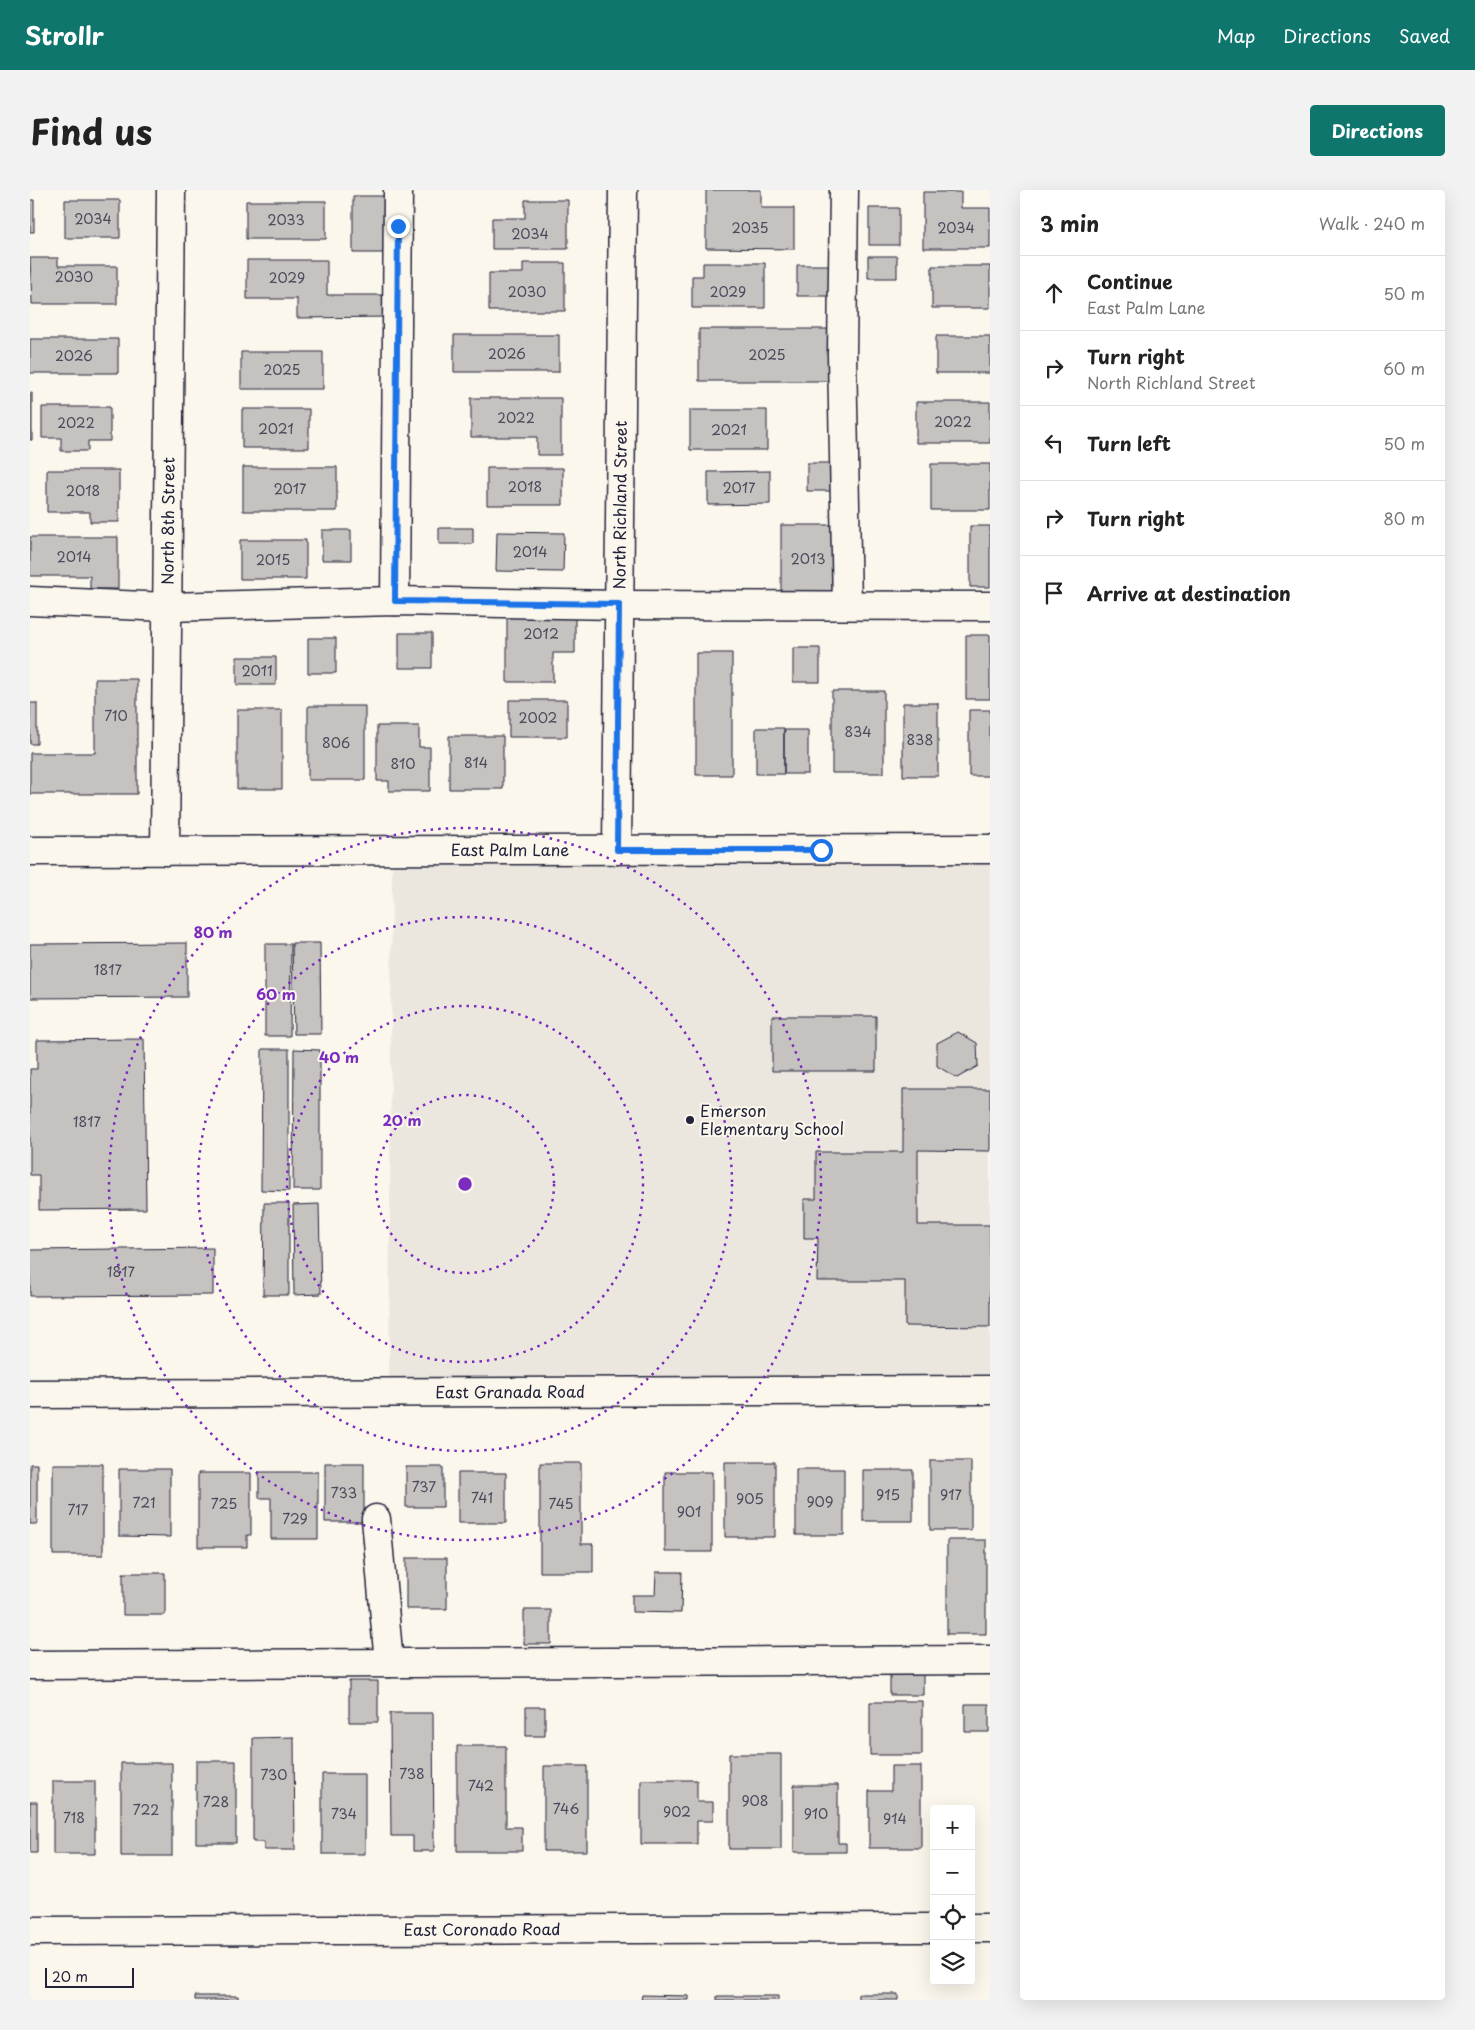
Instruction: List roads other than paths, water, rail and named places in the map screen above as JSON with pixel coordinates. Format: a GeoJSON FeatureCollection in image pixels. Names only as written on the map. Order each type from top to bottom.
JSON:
{"type":"FeatureCollection","features":[{"type":"Feature","properties":{"kind":"street","name":"North 8th Street"},"geometry":{"type":"LineString","coordinates":[[165,851],[171,190]]}},
{"type":"Feature","properties":{"kind":"street"},"geometry":{"type":"LineString","coordinates":[[395,601],[398,190]]}},
{"type":"Feature","properties":{"kind":"street","name":"North Richland Street"},"geometry":{"type":"LineString","coordinates":[[617,850],[623,190]]}},
{"type":"Feature","properties":{"kind":"street"},"geometry":{"type":"LineString","coordinates":[[844,190],[842,354],[847,604]]}},
{"type":"Feature","properties":{"kind":"street"},"geometry":{"type":"LineString","coordinates":[[30,601],[167,606],[395,601],[990,606]]}},
{"type":"Feature","properties":{"kind":"street","name":"East Palm Lane"},"geometry":{"type":"LineString","coordinates":[[30,851],[990,849]]}},
{"type":"Feature","properties":{"kind":"street","name":"East Granada Road"},"geometry":{"type":"LineString","coordinates":[[30,1394],[990,1390]]}},
{"type":"Feature","properties":{"kind":"street"},"geometry":{"type":"LineString","coordinates":[[376,1519],[390,1663]]}},
{"type":"Feature","properties":{"kind":"street"},"geometry":{"type":"LineString","coordinates":[[30,1665],[990,1660]]}},
{"type":"Feature","properties":{"kind":"street","name":"East Coronado Road"},"geometry":{"type":"LineString","coordinates":[[30,1931],[930,1928]]}},
{"type":"Feature","properties":{"kind":"street"},"geometry":{"type":"LineString","coordinates":[[975,1928],[990,1928]]}},
{"type":"Feature","properties":{"kind":"place","name":"Emerson Elementary School"},"geometry":{"type":"Point","coordinates":[690,1120]}}]}
